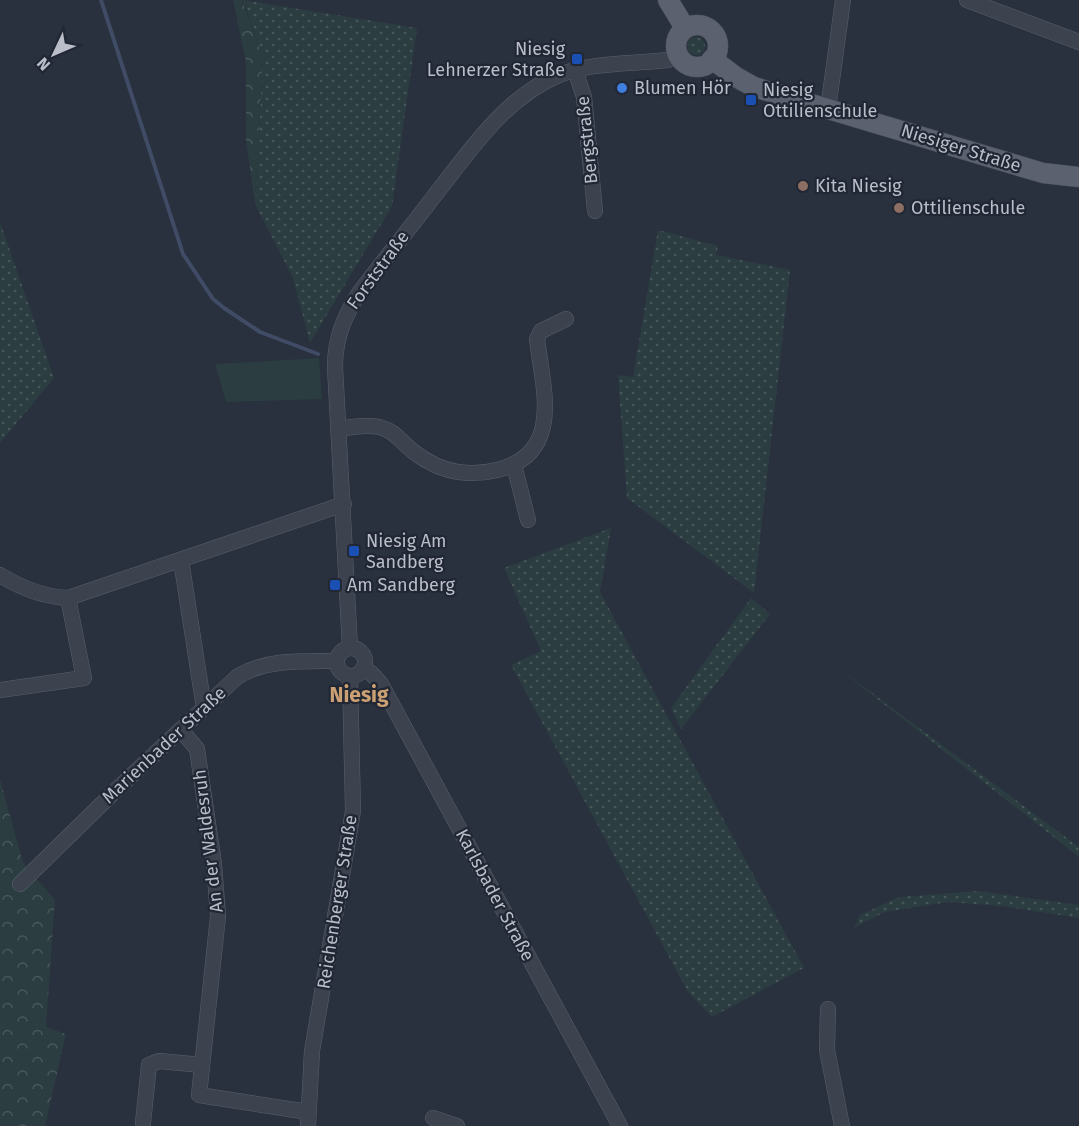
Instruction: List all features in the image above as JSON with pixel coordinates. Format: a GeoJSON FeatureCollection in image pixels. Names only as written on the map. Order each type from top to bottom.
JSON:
{"type":"FeatureCollection","features":[{"type":"Feature","properties":{"kind":"main road"},"geometry":{"type":"LineString","coordinates":[[668,0],[685,28]]}},
{"type":"Feature","properties":{"kind":"main road"},"geometry":{"type":"LineString","coordinates":[[698,25],[710,30],[717,47],[712,59],[695,66],[679,56],[676,44],[685,28],[698,25]]}},
{"type":"Feature","properties":{"kind":"main road","name":"Niesiger Straße"},"geometry":{"type":"LineString","coordinates":[[712,59],[754,87],[1043,173],[1079,177]]}},
{"type":"Feature","properties":{"kind":"street"},"geometry":{"type":"LineString","coordinates":[[828,109],[843,0]]}},
{"type":"Feature","properties":{"kind":"street"},"geometry":{"type":"LineString","coordinates":[[967,0],[1079,42]]}},
{"type":"Feature","properties":{"kind":"street","name":"Forststraße"},"geometry":{"type":"LineString","coordinates":[[350,648],[335,354],[340,328],[359,293],[492,124],[544,83],[575,70],[668,60],[679,56]]}},
{"type":"Feature","properties":{"kind":"street","name":"Bergstraße"},"geometry":{"type":"LineString","coordinates":[[575,70],[584,97],[595,211]]}},
{"type":"Feature","properties":{"kind":"street"},"geometry":{"type":"LineString","coordinates":[[339,429],[367,424],[379,426],[395,433],[416,453],[434,465],[453,472],[487,472],[514,465],[532,451],[545,426],[537,339],[541,330],[566,319]]}},
{"type":"Feature","properties":{"kind":"street"},"geometry":{"type":"LineString","coordinates":[[514,465],[528,520]]}},
{"type":"Feature","properties":{"kind":"street"},"geometry":{"type":"LineString","coordinates":[[0,575],[51,597],[68,598],[344,504]]}},
{"type":"Feature","properties":{"kind":"street"},"geometry":{"type":"LineString","coordinates":[[181,560],[204,708]]}},
{"type":"Feature","properties":{"kind":"street"},"geometry":{"type":"LineString","coordinates":[[0,690],[84,678],[68,598]]}},
{"type":"Feature","properties":{"kind":"street"},"geometry":{"type":"LineString","coordinates":[[350,648],[362,653],[365,661],[357,673],[340,672],[336,661],[340,652],[350,648]]}},
{"type":"Feature","properties":{"kind":"street","name":"Marienbader Straße"},"geometry":{"type":"LineString","coordinates":[[20,884],[115,790],[237,676],[250,670],[307,661],[336,661]]}},
{"type":"Feature","properties":{"kind":"street","name":"Reichenberger Straße"},"geometry":{"type":"LineString","coordinates":[[308,1119],[312,1050],[352,811],[357,673]]}},
{"type":"Feature","properties":{"kind":"street","name":"Karlsbader Straße"},"geometry":{"type":"LineString","coordinates":[[357,673],[371,673],[381,684],[620,1126]]}},
{"type":"Feature","properties":{"kind":"street","name":"An der Waldesruh"},"geometry":{"type":"LineString","coordinates":[[181,730],[196,749],[217,890],[218,916],[199,1095],[308,1119]]}},
{"type":"Feature","properties":{"kind":"street"},"geometry":{"type":"LineString","coordinates":[[828,1009],[827,1050],[842,1126]]}},
{"type":"Feature","properties":{"kind":"street"},"geometry":{"type":"LineString","coordinates":[[143,1123],[149,1065],[159,1061],[202,1065]]}},
{"type":"Feature","properties":{"kind":"street"},"geometry":{"type":"LineString","coordinates":[[433,1119],[457,1126]]}},
{"type":"Feature","properties":{"kind":"green space"},"geometry":{"type":"Polygon","coordinates":[[[233,0],[242,0],[263,57],[255,204],[246,140],[246,62],[233,0]]]}},
{"type":"Feature","properties":{"kind":"green space"},"geometry":{"type":"Polygon","coordinates":[[[243,0],[417,28],[392,206],[310,343],[293,278],[255,204],[263,57],[243,0]]]}},
{"type":"Feature","properties":{"kind":"green space"},"geometry":{"type":"Polygon","coordinates":[[[696,37],[702,40],[705,46],[702,52],[696,55],[690,52],[687,46],[690,40],[696,37]]]}},
{"type":"Feature","properties":{"kind":"green space"},"geometry":{"type":"Polygon","coordinates":[[[0,222],[54,378],[0,443],[0,222]]]}},
{"type":"Feature","properties":{"kind":"green space"},"geometry":{"type":"Polygon","coordinates":[[[658,230],[718,246],[716,255],[790,270],[754,593],[627,498],[618,375],[633,377],[658,230]]]}},
{"type":"Feature","properties":{"kind":"green space"},"geometry":{"type":"Polygon","coordinates":[[[319,358],[322,399],[226,402],[215,364],[319,358]]]}},
{"type":"Feature","properties":{"kind":"green space"},"geometry":{"type":"Polygon","coordinates":[[[611,528],[600,592],[804,968],[712,1017],[688,992],[511,665],[541,651],[504,568],[611,528]]]}},
{"type":"Feature","properties":{"kind":"green space"},"geometry":{"type":"Polygon","coordinates":[[[751,598],[770,614],[681,729],[671,708],[751,598]]]}},
{"type":"Feature","properties":{"kind":"green space"},"geometry":{"type":"Polygon","coordinates":[[[829,661],[1079,847],[1079,857],[829,661]]]}},
{"type":"Feature","properties":{"kind":"green space"},"geometry":{"type":"Polygon","coordinates":[[[0,779],[23,863],[55,900],[46,1027],[66,1034],[45,1126],[0,1126],[0,779]]]}},
{"type":"Feature","properties":{"kind":"green space"},"geometry":{"type":"Polygon","coordinates":[[[978,891],[1079,905],[1079,918],[1001,906],[948,902],[885,912],[855,927],[860,915],[899,897],[978,891]]]}},
{"type":"Feature","properties":{"kind":"waterway"},"geometry":{"type":"LineString","coordinates":[[101,0],[183,254],[213,299],[224,308],[260,332],[318,354]]}},
{"type":"Feature","properties":{"kind":"place","name":"Niesig Lehnerzer Straße"},"geometry":{"type":"Point","coordinates":[577,59]}},
{"type":"Feature","properties":{"kind":"place","name":"Blumen Hör"},"geometry":{"type":"Point","coordinates":[622,88]}},
{"type":"Feature","properties":{"kind":"place","name":"Niesig Ottilienschule"},"geometry":{"type":"Point","coordinates":[751,100]}},
{"type":"Feature","properties":{"kind":"place","name":"Kita Niesig"},"geometry":{"type":"Point","coordinates":[803,186]}},
{"type":"Feature","properties":{"kind":"place","name":"Ottilienschule"},"geometry":{"type":"Point","coordinates":[899,208]}},
{"type":"Feature","properties":{"kind":"place","name":"Niesig Am Sandberg"},"geometry":{"type":"Point","coordinates":[354,551]}},
{"type":"Feature","properties":{"kind":"place","name":"Am Sandberg"},"geometry":{"type":"Point","coordinates":[335,585]}},
{"type":"Feature","properties":{"kind":"district","name":"Niesig"},"geometry":{"type":"Point","coordinates":[359,695]}}]}
